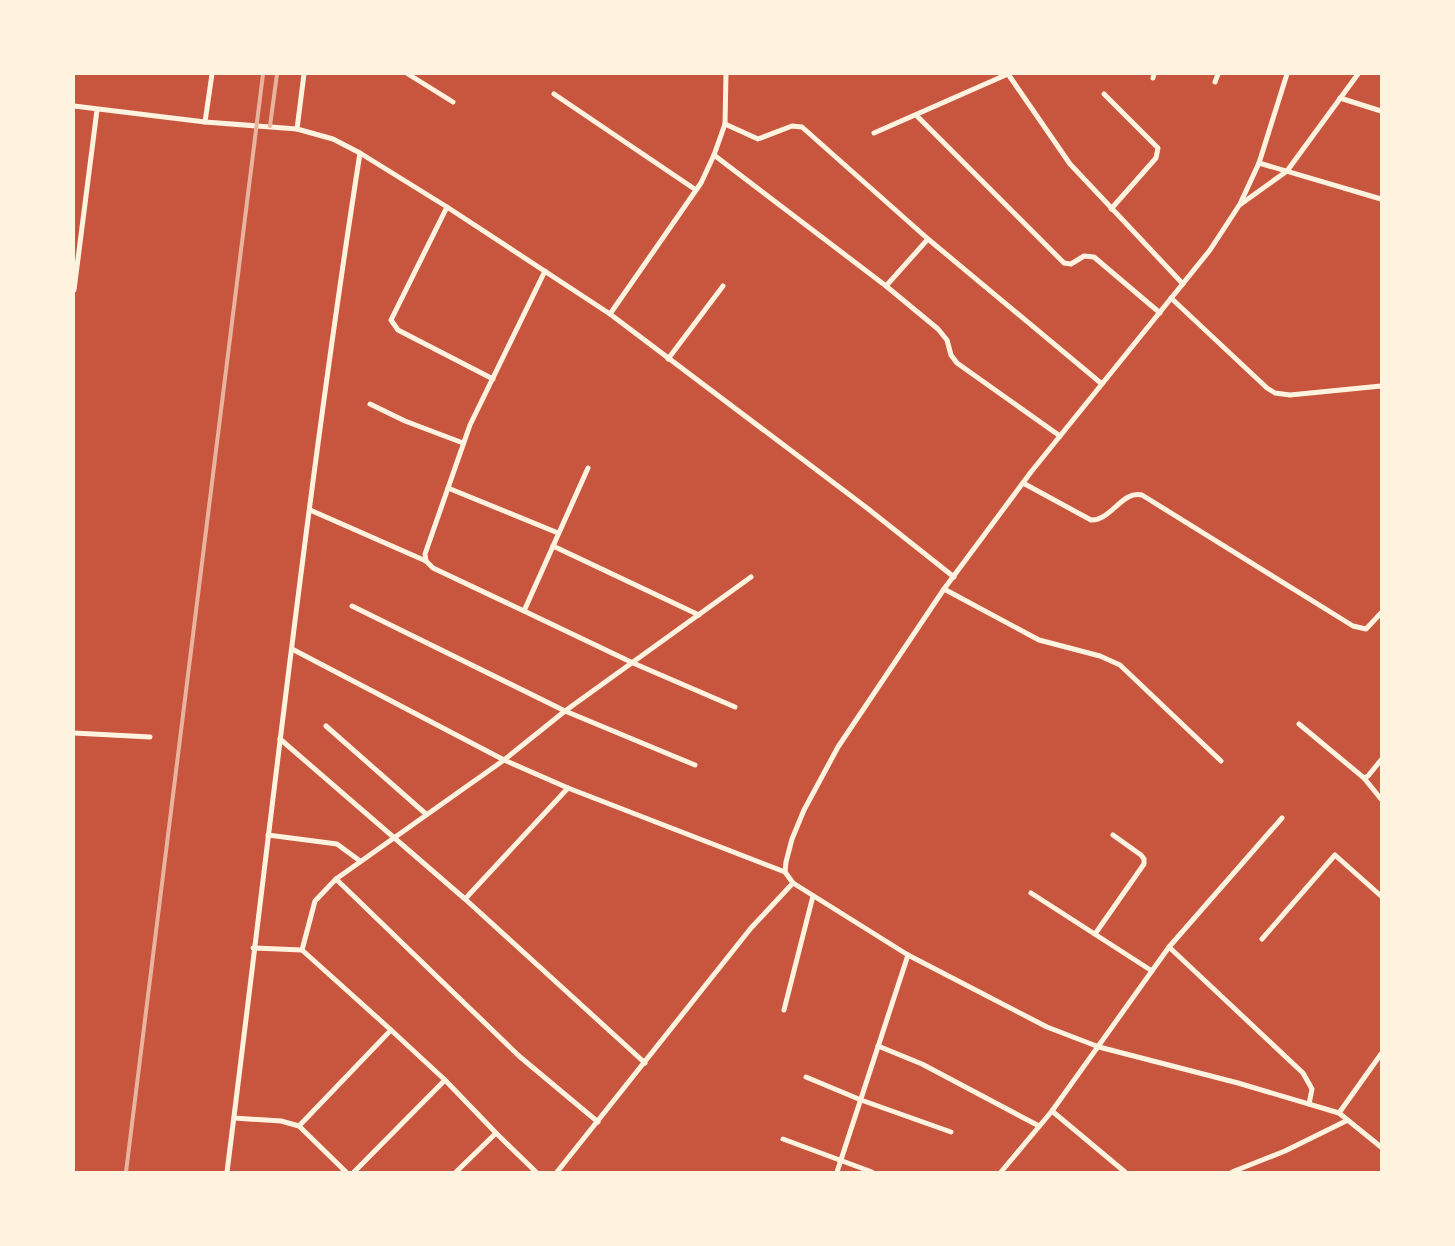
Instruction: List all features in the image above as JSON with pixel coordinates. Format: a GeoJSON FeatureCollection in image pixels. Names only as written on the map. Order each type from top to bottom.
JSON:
{"type":"FeatureCollection","features":[{"type":"Feature","properties":{"kind":"street"},"geometry":{"type":"LineString","coordinates":[[205,122],[212,74]]}},
{"type":"Feature","properties":{"kind":"street"},"geometry":{"type":"LineString","coordinates":[[297,129],[304,74]]}},
{"type":"Feature","properties":{"kind":"street"},"geometry":{"type":"LineString","coordinates":[[408,74],[453,102]]}},
{"type":"Feature","properties":{"kind":"street"},"geometry":{"type":"LineString","coordinates":[[610,314],[696,190],[714,155],[725,124],[726,74]]}},
{"type":"Feature","properties":{"kind":"street"},"geometry":{"type":"LineString","coordinates":[[874,133],[917,116],[1008,74],[1070,164],[1183,284]]}},
{"type":"Feature","properties":{"kind":"street"},"geometry":{"type":"LineString","coordinates":[[1215,82],[1218,74]]}},
{"type":"Feature","properties":{"kind":"street"},"geometry":{"type":"LineString","coordinates":[[785,872],[792,839],[838,747],[944,589],[1022,483],[1210,250],[1240,204],[1259,163],[1287,74]]}},
{"type":"Feature","properties":{"kind":"street"},"geometry":{"type":"LineString","coordinates":[[1240,204],[1286,171],[1358,74]]}},
{"type":"Feature","properties":{"kind":"street"},"geometry":{"type":"LineString","coordinates":[[554,94],[696,190]]}},
{"type":"Feature","properties":{"kind":"street"},"geometry":{"type":"LineString","coordinates":[[1104,94],[1158,148],[1156,158],[1111,209]]}},
{"type":"Feature","properties":{"kind":"street"},"geometry":{"type":"LineString","coordinates":[[1340,98],[1381,111]]}},
{"type":"Feature","properties":{"kind":"street"},"geometry":{"type":"LineString","coordinates":[[74,106],[205,122],[297,129],[333,139],[360,153],[447,207],[610,314],[867,508],[954,577]]}},
{"type":"Feature","properties":{"kind":"street"},"geometry":{"type":"LineString","coordinates":[[74,290],[97,110]]}},
{"type":"Feature","properties":{"kind":"street"},"geometry":{"type":"LineString","coordinates":[[917,116],[1064,263],[1071,264],[1084,256],[1094,257],[1160,313]]}},
{"type":"Feature","properties":{"kind":"street"},"geometry":{"type":"LineString","coordinates":[[725,124],[758,139],[792,126],[802,127],[928,239],[1102,384]]}},
{"type":"Feature","properties":{"kind":"street"},"geometry":{"type":"LineString","coordinates":[[227,1172],[253,948],[336,306],[360,153]]}},
{"type":"Feature","properties":{"kind":"street"},"geometry":{"type":"LineString","coordinates":[[714,155],[886,286],[938,330],[947,340],[951,355],[957,363],[1060,436]]}},
{"type":"Feature","properties":{"kind":"street"},"geometry":{"type":"LineString","coordinates":[[1259,163],[1381,199]]}},
{"type":"Feature","properties":{"kind":"street"},"geometry":{"type":"LineString","coordinates":[[447,207],[391,320],[398,330],[492,379]]}},
{"type":"Feature","properties":{"kind":"street"},"geometry":{"type":"LineString","coordinates":[[886,286],[928,239]]}},
{"type":"Feature","properties":{"kind":"street"},"geometry":{"type":"LineString","coordinates":[[426,561],[425,554],[463,443],[545,271]]}},
{"type":"Feature","properties":{"kind":"street"},"geometry":{"type":"LineString","coordinates":[[668,359],[723,286]]}},
{"type":"Feature","properties":{"kind":"street"},"geometry":{"type":"LineString","coordinates":[[1171,298],[1267,388],[1275,393],[1290,395],[1381,386]]}},
{"type":"Feature","properties":{"kind":"street"},"geometry":{"type":"LineString","coordinates":[[370,404],[405,421],[463,443]]}},
{"type":"Feature","properties":{"kind":"street"},"geometry":{"type":"LineString","coordinates":[[524,611],[588,468]]}},
{"type":"Feature","properties":{"kind":"street"},"geometry":{"type":"LineString","coordinates":[[1022,483],[1090,520],[1102,517],[1132,495],[1142,495],[1353,626],[1366,629],[1381,613]]}},
{"type":"Feature","properties":{"kind":"street"},"geometry":{"type":"LineString","coordinates":[[448,488],[558,533]]}},
{"type":"Feature","properties":{"kind":"street"},"geometry":{"type":"LineString","coordinates":[[310,510],[426,561],[434,568],[633,663],[735,707]]}},
{"type":"Feature","properties":{"kind":"street"},"geometry":{"type":"LineString","coordinates":[[553,546],[699,615]]}},
{"type":"Feature","properties":{"kind":"street"},"geometry":{"type":"LineString","coordinates":[[302,950],[314,901],[336,879],[360,860],[504,760],[566,711],[752,577]]}},
{"type":"Feature","properties":{"kind":"street"},"geometry":{"type":"LineString","coordinates":[[944,589],[1039,640],[1100,656],[1120,665],[1220,761]]}},
{"type":"Feature","properties":{"kind":"street"},"geometry":{"type":"LineString","coordinates":[[352,606],[566,711],[695,765]]}},
{"type":"Feature","properties":{"kind":"street"},"geometry":{"type":"LineString","coordinates":[[292,649],[504,760],[568,788],[785,872],[793,883],[908,954],[1047,1028],[1099,1048],[1238,1083],[1339,1113],[1381,1147]]}},
{"type":"Feature","properties":{"kind":"street"},"geometry":{"type":"LineString","coordinates":[[1299,724],[1364,778],[1381,799]]}},
{"type":"Feature","properties":{"kind":"street"},"geometry":{"type":"LineString","coordinates":[[326,726],[426,814]]}},
{"type":"Feature","properties":{"kind":"street"},"geometry":{"type":"LineString","coordinates":[[74,733],[150,737]]}},
{"type":"Feature","properties":{"kind":"street"},"geometry":{"type":"LineString","coordinates":[[280,739],[465,899],[646,1063]]}},
{"type":"Feature","properties":{"kind":"street"},"geometry":{"type":"LineString","coordinates":[[1364,778],[1368,776],[1381,760]]}},
{"type":"Feature","properties":{"kind":"street"},"geometry":{"type":"LineString","coordinates":[[465,899],[568,788]]}},
{"type":"Feature","properties":{"kind":"street"},"geometry":{"type":"LineString","coordinates":[[1001,1172],[1052,1111],[1099,1048],[1169,947],[1282,818]]}},
{"type":"Feature","properties":{"kind":"street"},"geometry":{"type":"LineString","coordinates":[[268,835],[337,844],[360,860]]}},
{"type":"Feature","properties":{"kind":"street"},"geometry":{"type":"LineString","coordinates":[[1095,934],[1144,864],[1144,859],[1140,855],[1113,835]]}},
{"type":"Feature","properties":{"kind":"street"},"geometry":{"type":"LineString","coordinates":[[1262,939],[1335,855],[1381,896]]}},
{"type":"Feature","properties":{"kind":"street"},"geometry":{"type":"LineString","coordinates":[[336,879],[519,1056],[598,1122]]}},
{"type":"Feature","properties":{"kind":"street"},"geometry":{"type":"LineString","coordinates":[[557,1172],[752,928],[793,883]]}},
{"type":"Feature","properties":{"kind":"street"},"geometry":{"type":"LineString","coordinates":[[1031,893],[1152,971]]}},
{"type":"Feature","properties":{"kind":"street"},"geometry":{"type":"LineString","coordinates":[[784,1010],[813,896]]}},
{"type":"Feature","properties":{"kind":"street"},"geometry":{"type":"LineString","coordinates":[[1169,947],[1303,1073],[1312,1089],[1309,1104]]}},
{"type":"Feature","properties":{"kind":"street"},"geometry":{"type":"LineString","coordinates":[[253,948],[302,950],[445,1080],[536,1172]]}},
{"type":"Feature","properties":{"kind":"street"},"geometry":{"type":"LineString","coordinates":[[837,1172],[908,954]]}},
{"type":"Feature","properties":{"kind":"street"},"geometry":{"type":"LineString","coordinates":[[299,1126],[391,1030]]}},
{"type":"Feature","properties":{"kind":"street"},"geometry":{"type":"LineString","coordinates":[[878,1046],[922,1064],[1039,1126]]}},
{"type":"Feature","properties":{"kind":"street"},"geometry":{"type":"LineString","coordinates":[[1339,1113],[1381,1054]]}},
{"type":"Feature","properties":{"kind":"street"},"geometry":{"type":"LineString","coordinates":[[806,1077],[861,1100],[951,1132]]}},
{"type":"Feature","properties":{"kind":"street"},"geometry":{"type":"LineString","coordinates":[[354,1172],[445,1080]]}},
{"type":"Feature","properties":{"kind":"street"},"geometry":{"type":"LineString","coordinates":[[1052,1111],[1125,1172]]}},
{"type":"Feature","properties":{"kind":"street"},"geometry":{"type":"LineString","coordinates":[[234,1118],[281,1122],[299,1126],[346,1172]]}},
{"type":"Feature","properties":{"kind":"street"},"geometry":{"type":"LineString","coordinates":[[1232,1172],[1285,1151],[1348,1120]]}},
{"type":"Feature","properties":{"kind":"street"},"geometry":{"type":"LineString","coordinates":[[456,1172],[496,1133]]}},
{"type":"Feature","properties":{"kind":"street"},"geometry":{"type":"LineString","coordinates":[[783,1139],[872,1172]]}},
{"type":"Feature","properties":{"kind":"railway"},"geometry":{"type":"LineString","coordinates":[[126,1172],[263,74]]}},
{"type":"Feature","properties":{"kind":"railway"},"geometry":{"type":"LineString","coordinates":[[270,126],[277,74]]}}]}
